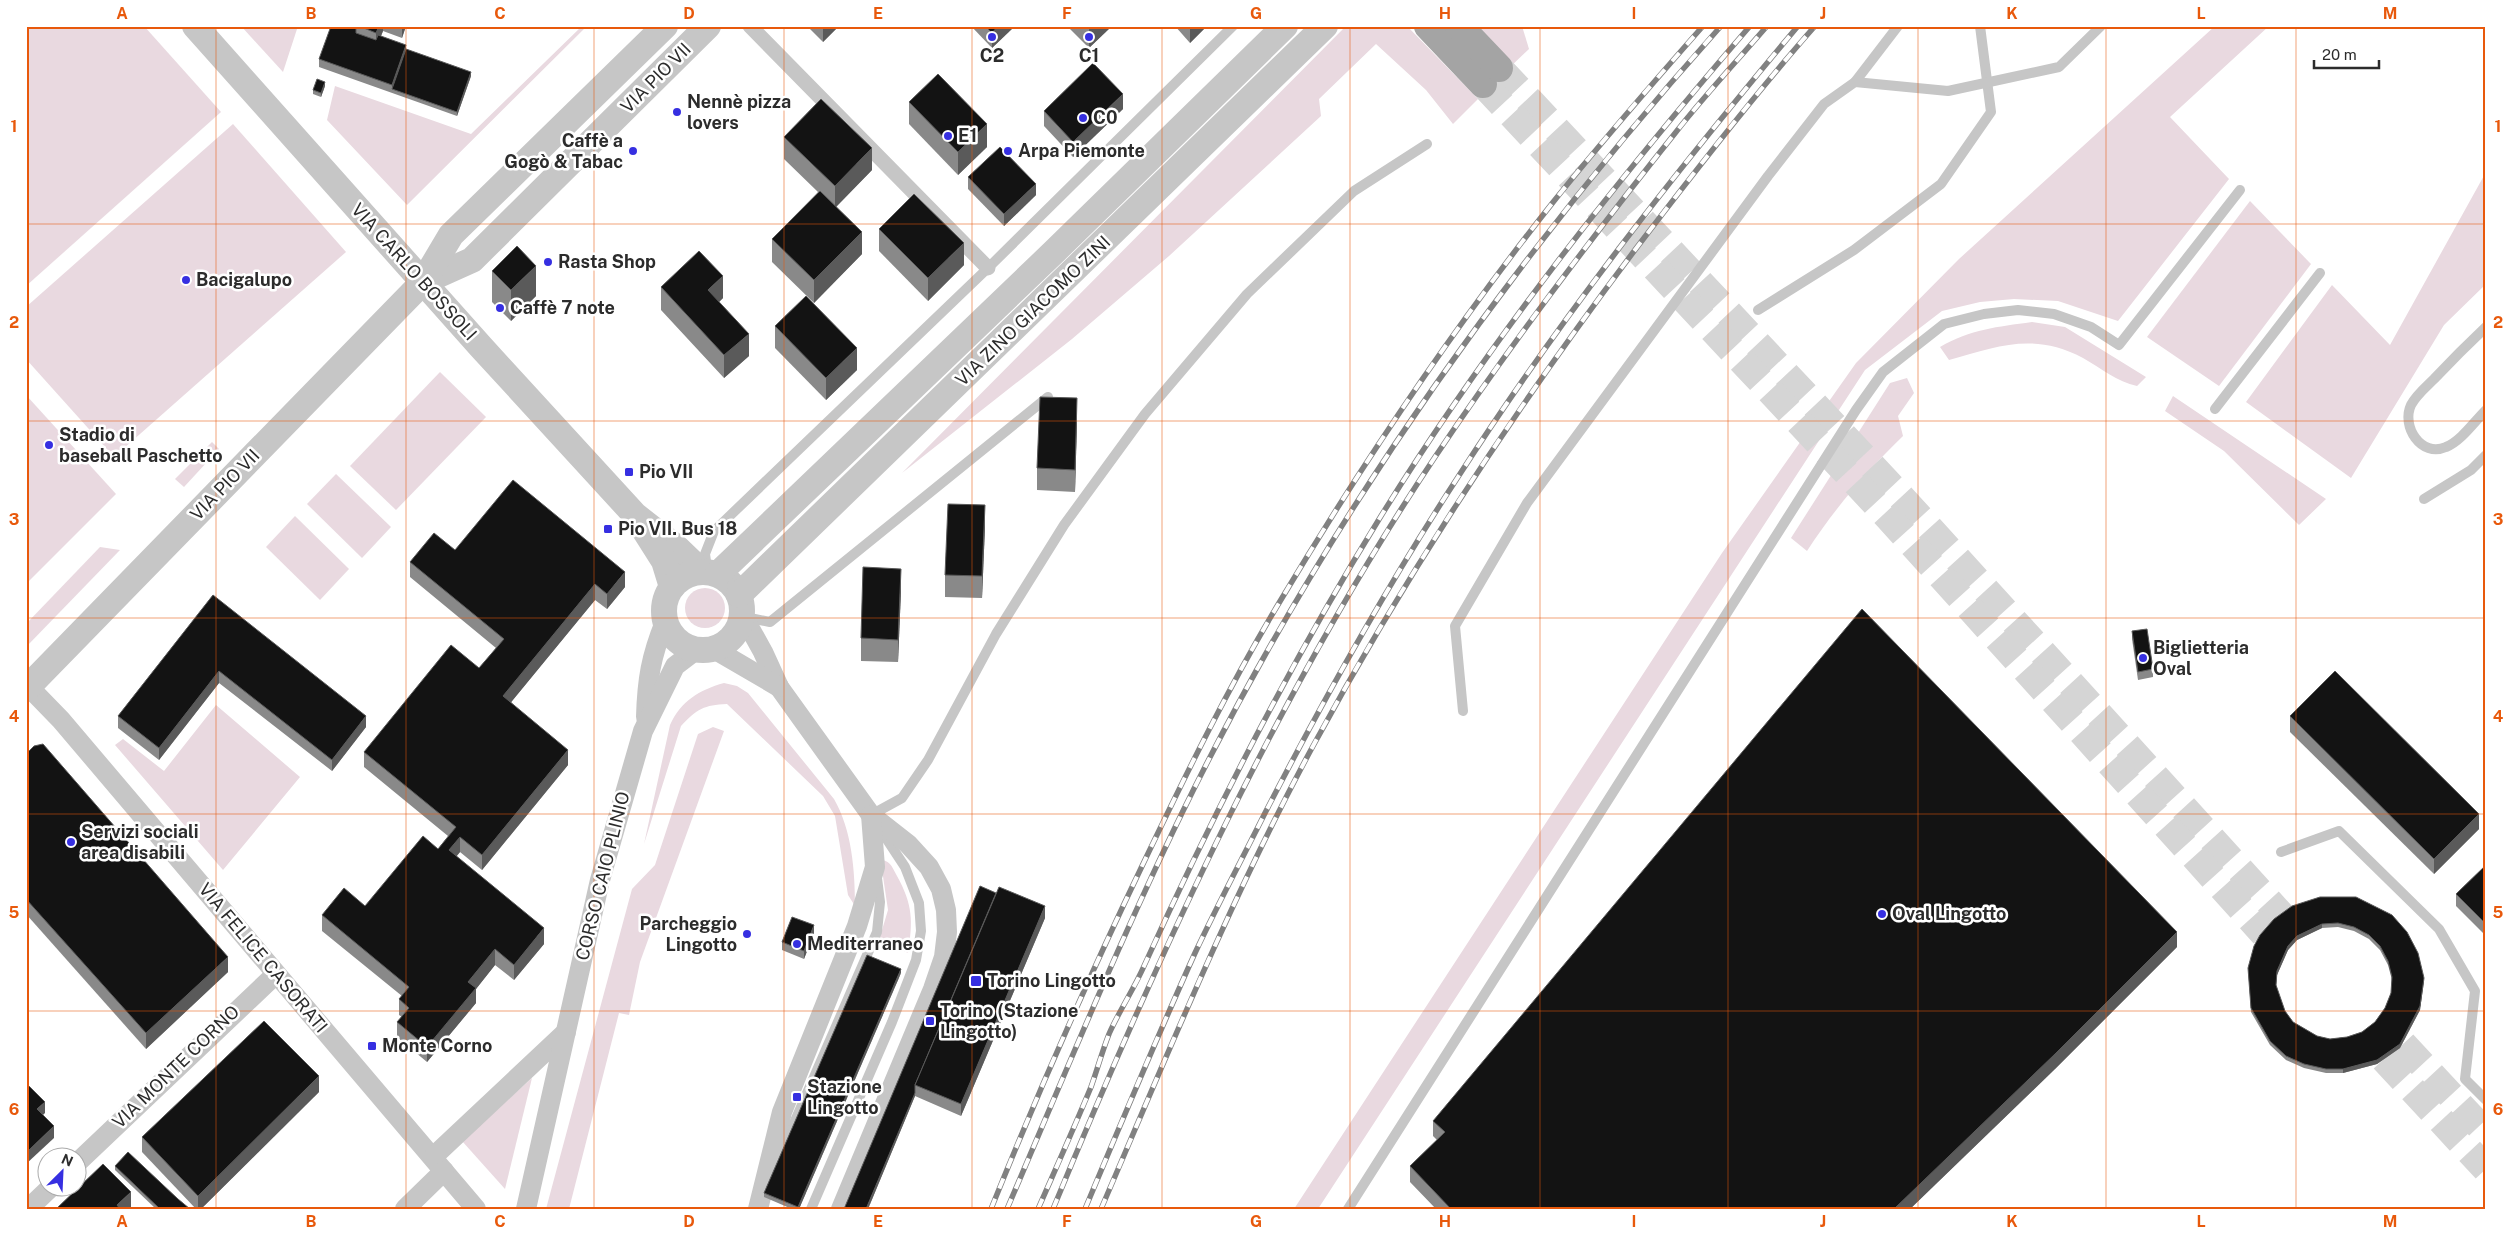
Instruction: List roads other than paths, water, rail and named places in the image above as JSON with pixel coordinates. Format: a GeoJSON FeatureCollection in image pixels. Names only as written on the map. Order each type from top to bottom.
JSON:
{"type":"FeatureCollection","features":[{"type":"Feature","properties":{"kind":"main road"},"geometry":{"type":"LineString","coordinates":[[1428,26],[1491,76],[1459,26]]}},
{"type":"Feature","properties":{"kind":"street","name":"VIA CARLO BOSSOLI"},"geometry":{"type":"LineString","coordinates":[[195,26],[423,282],[635,515],[709,573]]}},
{"type":"Feature","properties":{"kind":"street","name":"VIA PIO VII"},"geometry":{"type":"LineString","coordinates":[[27,688],[423,282],[451,236],[665,26]]}},
{"type":"Feature","properties":{"kind":"street","name":"VIA PIO VII"},"geometry":{"type":"LineString","coordinates":[[423,282],[472,260],[708,26]]}},
{"type":"Feature","properties":{"kind":"street"},"geometry":{"type":"LineString","coordinates":[[750,26],[988,268]]}},
{"type":"Feature","properties":{"kind":"street","name":"VIA ZINO GIACOMO ZINI"},"geometry":{"type":"LineString","coordinates":[[709,573],[1056,250],[1285,26]]}},
{"type":"Feature","properties":{"kind":"street","name":"VIA ZINO GIACOMO ZINI"},"geometry":{"type":"LineString","coordinates":[[741,605],[1325,26]]}},
{"type":"Feature","properties":{"kind":"street","name":"VIA CARLO BOSSOLI"},"geometry":{"type":"LineString","coordinates":[[635,515],[664,561],[672,587]]}},
{"type":"Feature","properties":{"kind":"street"},"geometry":{"type":"LineString","coordinates":[[779,687],[705,649],[678,641],[665,622],[665,604],[672,587],[689,574],[709,573],[732,584],[779,687],[871,815],[908,844],[930,867],[941,890],[946,910],[947,932],[944,957],[933,989],[841,1209]]}},
{"type":"Feature","properties":{"kind":"street"},"geometry":{"type":"LineString","coordinates":[[705,649],[724,645],[734,636],[741,605]]}},
{"type":"Feature","properties":{"kind":"street","name":"CORSO CAIO PLINIO"},"geometry":{"type":"LineString","coordinates":[[646,720],[647,681],[654,649],[665,622]]}},
{"type":"Feature","properties":{"kind":"street","name":"CORSO CAIO PLINIO"},"geometry":{"type":"LineString","coordinates":[[526,1209],[602,872],[646,720],[675,666],[705,649]]}},
{"type":"Feature","properties":{"kind":"street","name":"VIA FELICE CASORATI"},"geometry":{"type":"LineString","coordinates":[[27,688],[61,720],[476,1209]]}},
{"type":"Feature","properties":{"kind":"street"},"geometry":{"type":"LineString","coordinates":[[759,1207],[782,1112],[857,926],[875,867],[871,815]]}},
{"type":"Feature","properties":{"kind":"street","name":"VIA MONTE CORNO"},"geometry":{"type":"LineString","coordinates":[[88,1153],[276,974]]}},
{"type":"Feature","properties":{"kind":"street"},"geometry":{"type":"LineString","coordinates":[[405,1209],[438,1164],[566,1032]]}},
{"type":"Feature","properties":{"kind":"street"},"geometry":{"type":"LineString","coordinates":[[28,1209],[40,1198]]}},
{"type":"Feature","properties":{"kind":"lane"},"geometry":{"type":"LineString","coordinates":[[709,573],[705,554],[714,531],[988,268],[1233,26]]}},
{"type":"Feature","properties":{"kind":"lane"},"geometry":{"type":"LineString","coordinates":[[1463,711],[1455,626],[1527,503],[1768,176],[1824,104],[1855,82],[1898,26]]}},
{"type":"Feature","properties":{"kind":"lane"},"geometry":{"type":"LineString","coordinates":[[1758,310],[1854,250],[1940,184],[1991,112],[1980,26]]}},
{"type":"Feature","properties":{"kind":"lane"},"geometry":{"type":"LineString","coordinates":[[1855,82],[1948,90],[2059,67],[2100,26]]}},
{"type":"Feature","properties":{"kind":"lane"},"geometry":{"type":"LineString","coordinates":[[810,1209],[892,1022],[916,960],[921,931],[919,903],[905,867],[871,815],[902,798],[928,760],[996,634],[1054,542],[1145,414],[1247,294],[1354,191],[1427,144]]}},
{"type":"Feature","properties":{"kind":"lane"},"geometry":{"type":"LineString","coordinates":[[1348,1209],[1856,410],[1883,372],[1944,324],[1984,314],[2009,311],[2054,314],[2091,327],[2119,346],[2240,190]]}},
{"type":"Feature","properties":{"kind":"lane"},"geometry":{"type":"LineString","coordinates":[[2215,409],[2320,273]]}},
{"type":"Feature","properties":{"kind":"lane"},"geometry":{"type":"LineString","coordinates":[[2486,327],[2416,399],[2407,420],[2411,433],[2419,443],[2439,449],[2447,447],[2486,410]]}},
{"type":"Feature","properties":{"kind":"lane"},"geometry":{"type":"LineString","coordinates":[[741,605],[770,622],[1048,397]]}},
{"type":"Feature","properties":{"kind":"lane"},"geometry":{"type":"LineString","coordinates":[[2424,499],[2470,470],[2486,455]]}},
{"type":"Feature","properties":{"kind":"lane"},"geometry":{"type":"LineString","coordinates":[[2281,852],[2339,831],[2439,929],[2475,991],[2465,1079],[2486,1100]]}},
{"type":"Feature","properties":{"kind":"tunnel"},"geometry":{"type":"LineString","coordinates":[[1499,68],[1902,498],[2283,917]]}},
{"type":"Feature","properties":{"kind":"tunnel"},"geometry":{"type":"LineString","coordinates":[[1483,84],[1887,516],[2264,934]]}},
{"type":"Feature","properties":{"kind":"tunnel"},"geometry":{"type":"LineString","coordinates":[[2403,1044],[2486,1133]]}},
{"type":"Feature","properties":{"kind":"tunnel"},"geometry":{"type":"LineString","coordinates":[[2384,1059],[2486,1169]]}},
{"type":"Feature","properties":{"kind":"railway"},"geometry":{"type":"LineString","coordinates":[[991,1209],[1064,1035],[1143,864],[1227,696],[1282,598],[1345,496],[1411,395],[1481,297],[1572,179],[1703,26]]}},
{"type":"Feature","properties":{"kind":"railway"},"geometry":{"type":"LineString","coordinates":[[1007,1209],[1092,1009],[1182,813],[1237,707],[1295,602],[1358,501],[1424,401],[1494,304],[1642,116],[1721,26]]}},
{"type":"Feature","properties":{"kind":"railway"},"geometry":{"type":"LineString","coordinates":[[1038,1209],[1091,1087],[1113,1025],[1140,975],[1198,851],[1255,737],[1348,570],[1422,451],[1510,325],[1651,143],[1750,26]]}},
{"type":"Feature","properties":{"kind":"railway"},"geometry":{"type":"LineString","coordinates":[[1053,1209],[1093,1112],[1136,1016],[1226,824],[1274,729],[1378,545],[1463,415],[1552,292],[1687,118],[1767,26]]}},
{"type":"Feature","properties":{"kind":"railway"},"geometry":{"type":"LineString","coordinates":[[1085,1209],[1167,1016],[1212,918],[1309,729],[1356,644],[1406,560],[1497,418],[1578,302],[1664,190],[1798,26]]}},
{"type":"Feature","properties":{"kind":"railway"},"geometry":{"type":"LineString","coordinates":[[1101,1209],[1202,975],[1255,860],[1313,746],[1388,614],[1469,486],[1598,299],[1728,130],[1815,26]]}},
{"type":"Feature","properties":{"kind":"place","name":"C2"},"geometry":{"type":"Point","coordinates":[992,37]}},
{"type":"Feature","properties":{"kind":"place","name":"C1"},"geometry":{"type":"Point","coordinates":[1089,37]}},
{"type":"Feature","properties":{"kind":"place","name":"Nennè pizza lovers"},"geometry":{"type":"Point","coordinates":[677,112]}},
{"type":"Feature","properties":{"kind":"place","name":"C0"},"geometry":{"type":"Point","coordinates":[1083,118]}},
{"type":"Feature","properties":{"kind":"place","name":"E1"},"geometry":{"type":"Point","coordinates":[948,136]}},
{"type":"Feature","properties":{"kind":"place","name":"Caffè a Gogò & Tabac"},"geometry":{"type":"Point","coordinates":[633,151]}},
{"type":"Feature","properties":{"kind":"place","name":"Arpa Piemonte"},"geometry":{"type":"Point","coordinates":[1008,151]}},
{"type":"Feature","properties":{"kind":"place","name":"Rasta Shop"},"geometry":{"type":"Point","coordinates":[548,262]}},
{"type":"Feature","properties":{"kind":"place","name":"Bacigalupo"},"geometry":{"type":"Point","coordinates":[186,280]}},
{"type":"Feature","properties":{"kind":"place","name":"Caffè 7 note"},"geometry":{"type":"Point","coordinates":[500,308]}},
{"type":"Feature","properties":{"kind":"place","name":"Stadio di baseball Paschetto"},"geometry":{"type":"Point","coordinates":[49,445]}},
{"type":"Feature","properties":{"kind":"place","name":"Pio VII"},"geometry":{"type":"Point","coordinates":[629,472]}},
{"type":"Feature","properties":{"kind":"place","name":"Pio VII. Bus 18"},"geometry":{"type":"Point","coordinates":[608,529]}},
{"type":"Feature","properties":{"kind":"place","name":"Biglietteria Oval"},"geometry":{"type":"Point","coordinates":[2143,658]}},
{"type":"Feature","properties":{"kind":"place","name":"Servizi sociali area disabili"},"geometry":{"type":"Point","coordinates":[71,842]}},
{"type":"Feature","properties":{"kind":"place","name":"Oval Lingotto"},"geometry":{"type":"Point","coordinates":[1882,914]}},
{"type":"Feature","properties":{"kind":"place","name":"Parcheggio Lingotto"},"geometry":{"type":"Point","coordinates":[747,934]}},
{"type":"Feature","properties":{"kind":"place","name":"Mediterraneo"},"geometry":{"type":"Point","coordinates":[797,944]}},
{"type":"Feature","properties":{"kind":"place","name":"Torino Lingotto"},"geometry":{"type":"Point","coordinates":[976,981]}},
{"type":"Feature","properties":{"kind":"place","name":"Torino (Stazione Lingotto)"},"geometry":{"type":"Point","coordinates":[930,1021]}},
{"type":"Feature","properties":{"kind":"place","name":"Monte Corno"},"geometry":{"type":"Point","coordinates":[372,1046]}},
{"type":"Feature","properties":{"kind":"place","name":"Stazione Lingotto"},"geometry":{"type":"Point","coordinates":[797,1097]}}]}
